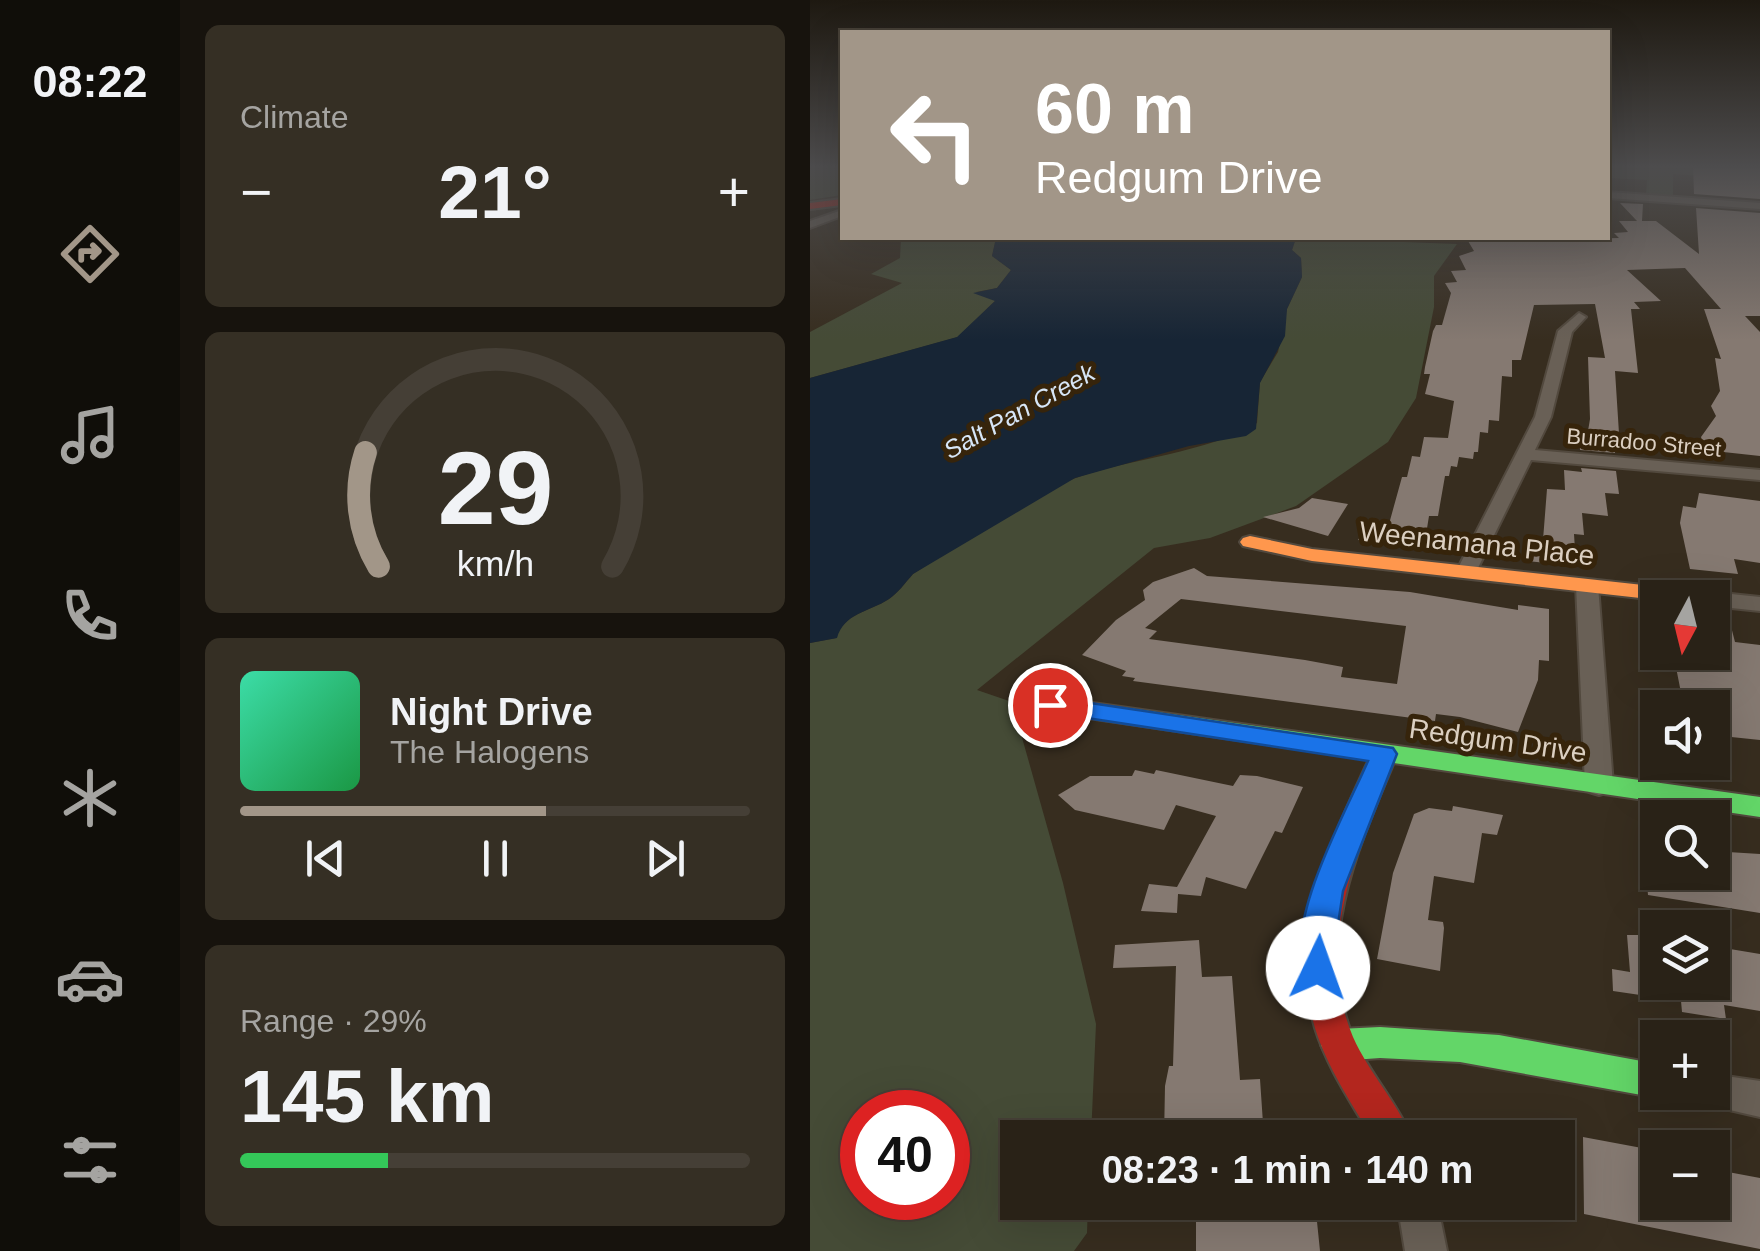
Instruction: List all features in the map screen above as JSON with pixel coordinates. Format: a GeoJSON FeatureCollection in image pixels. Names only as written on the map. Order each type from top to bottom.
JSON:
{"type":"FeatureCollection","features":[{"type":"Feature","properties":{"kind":"street"},"geometry":{"type":"LineString","coordinates":[[1466,572],[1547,406],[1565,331],[1579,317]]}},
{"type":"Feature","properties":{"kind":"street","name":"Burradoo Street"},"geometry":{"type":"LineString","coordinates":[[1524,454],[1760,475]]}},
{"type":"Feature","properties":{"kind":"street","name":"Weenamana Place"},"geometry":{"type":"LineString","coordinates":[[1250,542],[1292,552],[1640,591]]}},
{"type":"Feature","properties":{"kind":"street"},"geometry":{"type":"LineString","coordinates":[[1587,585],[1598,785]]}},
{"type":"Feature","properties":{"kind":"street"},"geometry":{"type":"LineString","coordinates":[[1730,601],[1760,604]]}},
{"type":"Feature","properties":{"kind":"street","name":"Redgum Drive"},"geometry":{"type":"LineString","coordinates":[[1050,705],[1760,807]]}},
{"type":"Feature","properties":{"kind":"street"},"geometry":{"type":"LineString","coordinates":[[1383,1120],[1339,1044],[1322,999],[1318,968],[1321,915],[1384,754]]}},
{"type":"Feature","properties":{"kind":"street"},"geometry":{"type":"LineString","coordinates":[[1339,1044],[1381,1038],[1436,1040],[1640,1078]]}},
{"type":"Feature","properties":{"kind":"street"},"geometry":{"type":"LineString","coordinates":[[1730,1094],[1760,1100]]}},
{"type":"Feature","properties":{"kind":"street"},"geometry":{"type":"LineString","coordinates":[[1420,1220],[1426,1251]]}},
{"type":"Feature","properties":{"kind":"green space"},"geometry":{"type":"Polygon","coordinates":[[[901,240],[996,240],[992,256],[1011,270],[997,288],[976,292],[996,300],[958,337],[810,378],[810,332],[902,283],[871,274],[900,258],[901,240]]]}},
{"type":"Feature","properties":{"kind":"green space"},"geometry":{"type":"Polygon","coordinates":[[[1295,240],[1457,244],[1434,276],[1434,307],[1416,398],[1388,442],[1296,506],[1210,538],[1154,548],[977,690],[1012,702],[1063,883],[1096,1024],[1092,1120],[1000,1120],[1000,1220],[1087,1220],[1087,1233],[1074,1251],[810,1251],[810,643],[836,638],[845,623],[889,599],[913,574],[1054,487],[1095,472],[1216,441],[1257,423],[1260,382],[1278,352],[1287,309],[1302,277],[1301,258],[1292,250],[1295,240]]]}},
{"type":"Feature","properties":{"kind":"water","name":"Salt Pan Creek"},"geometry":{"type":"Polygon","coordinates":[[[996,240],[1295,240],[1292,250],[1301,258],[1302,277],[1287,309],[1285,336],[1260,383],[1256,429],[1246,436],[1189,446],[1075,478],[913,574],[889,599],[845,623],[837,638],[810,643],[810,378],[957,337],[995,301],[973,293],[997,288],[1011,270],[992,256],[996,240]]]}},
{"type":"Feature","properties":{"kind":"building"},"geometry":{"type":"Polygon","coordinates":[[[1621,223],[1659,223],[1699,254],[1697,223],[1760,223],[1760,316],[1745,316],[1760,332],[1760,456],[1705,450],[1701,437],[1716,416],[1711,406],[1720,391],[1715,358],[1721,359],[1704,309],[1721,309],[1685,268],[1627,270],[1661,301],[1634,302],[1640,309],[1631,309],[1638,373],[1615,371],[1620,449],[1614,448],[1615,453],[1580,450],[1579,431],[1588,431],[1590,419],[1588,357],[1605,358],[1595,304],[1534,305],[1521,360],[1512,360],[1512,377],[1502,376],[1499,421],[1489,420],[1488,433],[1480,432],[1478,452],[1474,452],[1473,459],[1459,457],[1457,467],[1451,466],[1449,476],[1445,476],[1438,516],[1429,516],[1424,547],[1358,540],[1368,523],[1389,524],[1402,477],[1407,477],[1412,456],[1420,457],[1424,437],[1448,438],[1454,401],[1425,394],[1430,374],[1424,374],[1433,331],[1436,325],[1442,325],[1451,293],[1445,283],[1457,282],[1451,271],[1466,270],[1459,256],[1474,251],[1468,241],[1610,240],[1619,238],[1614,233],[1628,232],[1621,223]]]}},
{"type":"Feature","properties":{"kind":"building"},"geometry":{"type":"Polygon","coordinates":[[[1581,468],[1616,471],[1619,494],[1605,493],[1608,516],[1582,513],[1584,535],[1574,534],[1576,566],[1527,561],[1528,538],[1543,540],[1547,489],[1565,490],[1564,470],[1582,472],[1581,468]]]}},
{"type":"Feature","properties":{"kind":"building"},"geometry":{"type":"Polygon","coordinates":[[[1699,493],[1760,501],[1760,563],[1734,559],[1738,574],[1690,569],[1680,523],[1683,506],[1696,508],[1699,493]]]}},
{"type":"Feature","properties":{"kind":"building"},"geometry":{"type":"Polygon","coordinates":[[[1312,498],[1348,504],[1328,536],[1263,517],[1299,508],[1312,498]]]}},
{"type":"Feature","properties":{"kind":"building"},"geometry":{"type":"Polygon","coordinates":[[[1194,568],[1207,576],[1410,592],[1518,610],[1518,605],[1549,609],[1549,661],[1539,660],[1538,680],[1518,732],[1460,717],[1436,714],[1435,721],[1133,681],[1135,678],[1122,676],[1126,671],[1082,655],[1116,620],[1145,600],[1143,590],[1153,582],[1194,568]],[[1181,599],[1145,628],[1157,631],[1149,639],[1305,660],[1343,667],[1341,677],[1397,684],[1406,626],[1181,599]]]}},
{"type":"Feature","properties":{"kind":"building"},"geometry":{"type":"Polygon","coordinates":[[[1730,623],[1735,642],[1760,645],[1760,740],[1730,737],[1730,690],[1680,690],[1677,670],[1730,670],[1730,623]]]}},
{"type":"Feature","properties":{"kind":"building"},"geometry":{"type":"Polygon","coordinates":[[[1135,770],[1154,774],[1156,770],[1233,786],[1240,775],[1257,776],[1303,787],[1282,833],[1275,831],[1246,889],[1206,877],[1201,896],[1178,894],[1177,913],[1141,911],[1149,884],[1177,887],[1216,816],[1176,805],[1164,830],[1075,810],[1058,795],[1090,776],[1132,776],[1135,770]]]}},
{"type":"Feature","properties":{"kind":"building"},"geometry":{"type":"Polygon","coordinates":[[[1453,806],[1503,815],[1497,835],[1482,833],[1474,883],[1434,876],[1428,920],[1443,922],[1440,971],[1377,959],[1393,873],[1414,814],[1429,808],[1452,811],[1453,806]]]}},
{"type":"Feature","properties":{"kind":"building"},"geometry":{"type":"Polygon","coordinates":[[[1730,852],[1760,854],[1760,913],[1648,895],[1648,890],[1730,890],[1730,852]]]}},
{"type":"Feature","properties":{"kind":"building"},"geometry":{"type":"Polygon","coordinates":[[[1627,935],[1640,935],[1640,995],[1613,991],[1612,969],[1630,972],[1627,935]]]}},
{"type":"Feature","properties":{"kind":"building"},"geometry":{"type":"Polygon","coordinates":[[[1199,940],[1202,977],[1232,976],[1240,1080],[1260,1079],[1263,1120],[1164,1120],[1165,1086],[1169,1066],[1173,1066],[1176,966],[1113,968],[1115,945],[1199,940]]]}},
{"type":"Feature","properties":{"kind":"building"},"geometry":{"type":"Polygon","coordinates":[[[1730,949],[1760,954],[1760,1011],[1724,1005],[1726,1019],[1682,1012],[1681,1001],[1674,1000],[1730,1000],[1730,949]]]}},
{"type":"Feature","properties":{"kind":"building"},"geometry":{"type":"Polygon","coordinates":[[[1583,1137],[1640,1148],[1640,1220],[1730,1220],[1730,1172],[1760,1178],[1760,1249],[1584,1214],[1583,1137]]]}},
{"type":"Feature","properties":{"kind":"building"},"geometry":{"type":"Polygon","coordinates":[[[1196,1220],[1317,1220],[1320,1251],[1196,1251],[1196,1220]]]}},
{"type":"Feature","properties":{"kind":"traffic: fast"},"geometry":{"type":"LineString","coordinates":[[1050,705],[1760,807]]}},
{"type":"Feature","properties":{"kind":"traffic: fast"},"geometry":{"type":"LineString","coordinates":[[1339,1045],[1460,1046],[1640,1077]]}},
{"type":"Feature","properties":{"kind":"traffic: slow"},"geometry":{"type":"LineString","coordinates":[[1250,542],[1312,555],[1640,592]]}},
{"type":"Feature","properties":{"kind":"traffic: jam"},"geometry":{"type":"LineString","coordinates":[[1382,1120],[1338,1043],[1324,993],[1321,958],[1331,889],[1384,755]]}},
{"type":"Feature","properties":{"kind":"route"},"geometry":{"type":"LineString","coordinates":[[1050,705],[1384,754],[1327,891],[1318,939],[1318,968]]}}]}
